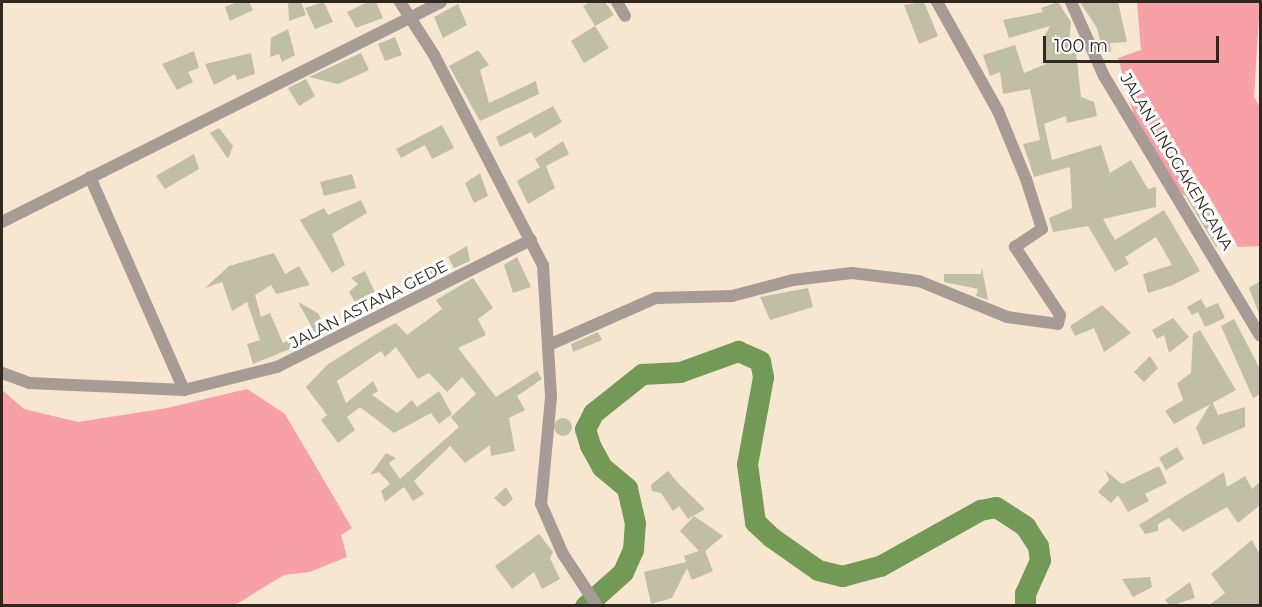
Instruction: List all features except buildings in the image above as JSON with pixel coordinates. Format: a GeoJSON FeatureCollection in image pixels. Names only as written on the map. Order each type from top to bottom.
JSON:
{"type":"FeatureCollection","features":[{"type":"Feature","properties":{"kind":"street"},"geometry":{"type":"LineString","coordinates":[[400,2],[531,240],[543,266],[551,344],[541,504],[597,606]]}},
{"type":"Feature","properties":{"kind":"street"},"geometry":{"type":"LineString","coordinates":[[2,222],[441,2]]}},
{"type":"Feature","properties":{"kind":"street"},"geometry":{"type":"LineString","coordinates":[[617,2],[625,16]]}},
{"type":"Feature","properties":{"kind":"street"},"geometry":{"type":"LineString","coordinates":[[551,344],[656,298],[732,296],[793,280],[852,273],[919,280],[1007,317],[1058,324],[1060,315],[1015,247],[1042,229],[1026,179],[998,111],[937,2]]}},
{"type":"Feature","properties":{"kind":"street","name":"JALAN LINGGAKENCANA"},"geometry":{"type":"LineString","coordinates":[[1071,2],[1104,76],[1260,336]]}},
{"type":"Feature","properties":{"kind":"street"},"geometry":{"type":"LineString","coordinates":[[90,177],[184,390]]}},
{"type":"Feature","properties":{"kind":"street","name":"JALAN ASTANA GEDE"},"geometry":{"type":"LineString","coordinates":[[2,373],[29,383],[184,390],[306,357],[531,240]]}},
{"type":"Feature","properties":{"kind":"shaded area"},"geometry":{"type":"Polygon","coordinates":[[[1137,2],[1260,2],[1254,97],[1260,107],[1260,246],[1238,247],[1205,189],[1183,195],[1139,134],[1118,58],[1141,50],[1137,2]]]}},
{"type":"Feature","properties":{"kind":"shaded area"},"geometry":{"type":"Polygon","coordinates":[[[247,389],[285,414],[352,528],[341,535],[347,557],[310,572],[284,575],[235,605],[2,605],[2,390],[24,409],[78,422],[167,408],[247,389]]]}},
{"type":"Feature","properties":{"kind":"waterway"},"geometry":{"type":"LineString","coordinates":[[585,606],[623,572],[633,550],[635,523],[627,488],[602,467],[590,445],[585,429],[593,413],[642,374],[680,372],[738,351],[760,361],[763,377],[747,464],[755,522],[771,537],[818,570],[842,576],[880,566],[980,510],[996,507],[1025,526],[1038,546],[1040,560],[1025,593],[1025,606]]}}]}
